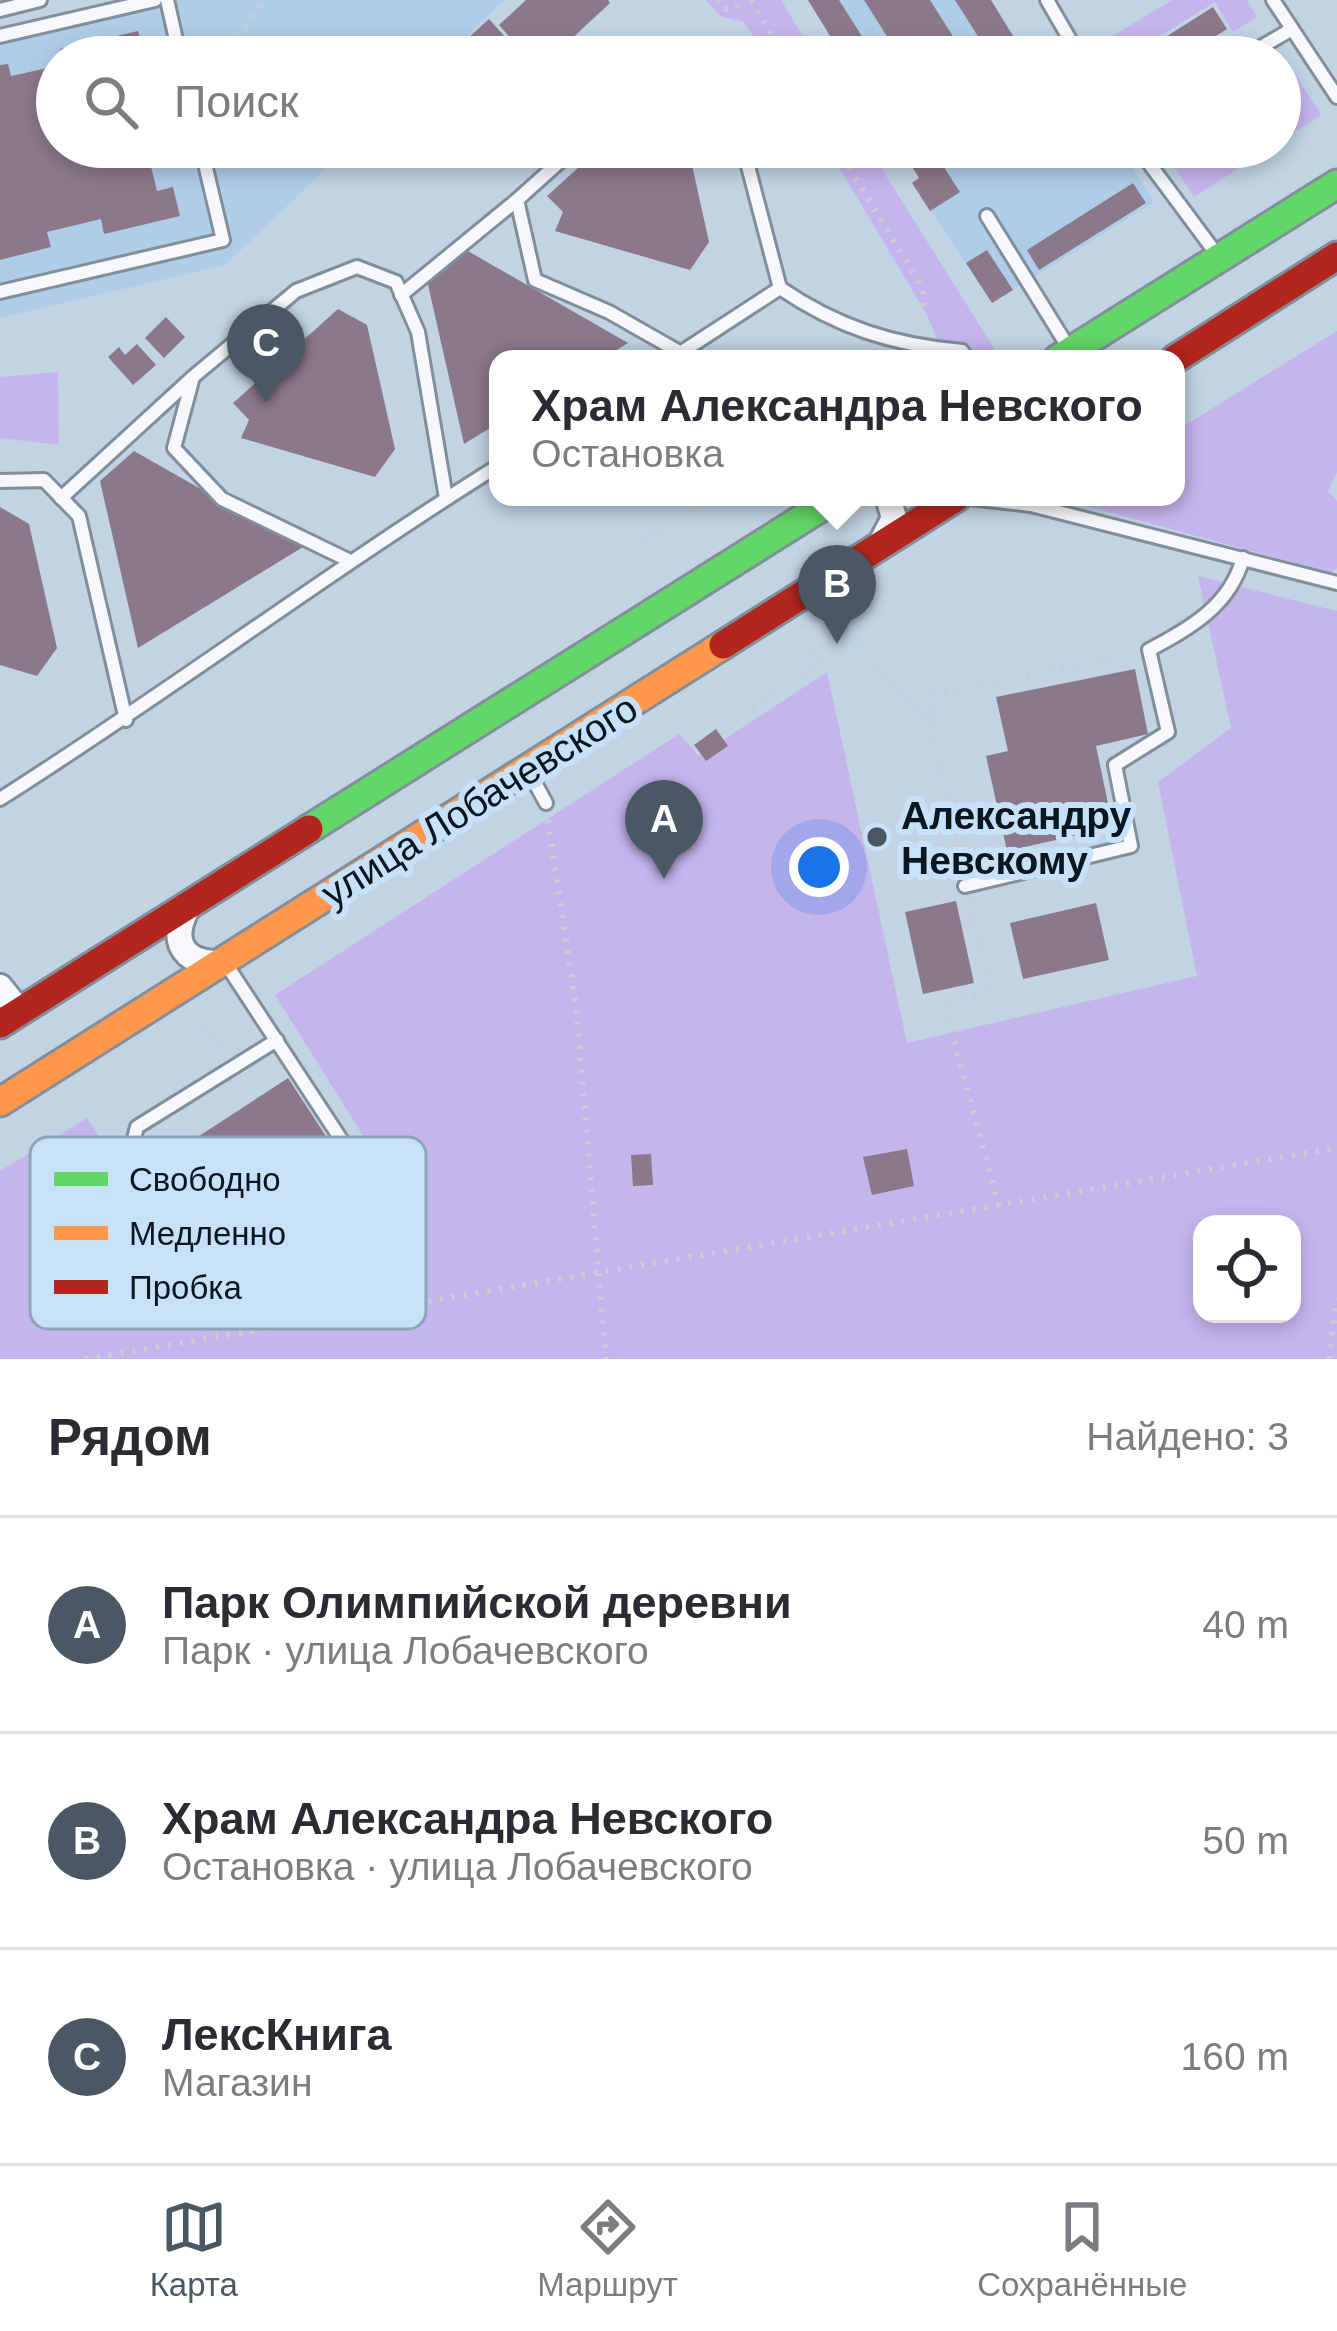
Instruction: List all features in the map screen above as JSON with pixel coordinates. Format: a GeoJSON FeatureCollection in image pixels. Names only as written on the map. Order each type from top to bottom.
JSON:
{"type":"FeatureCollection","features":[{"type":"Feature","properties":{"kind":"main road"},"geometry":{"type":"LineString","coordinates":[[1073,350],[1337,184]]}},
{"type":"Feature","properties":{"kind":"main road"},"geometry":{"type":"LineString","coordinates":[[1185,353],[1337,256]]}},
{"type":"Feature","properties":{"kind":"main road","name":"улица Лобачевского"},"geometry":{"type":"LineString","coordinates":[[10,1018],[823,506]]}},
{"type":"Feature","properties":{"kind":"main road","name":"улица Лобачевского"},"geometry":{"type":"LineString","coordinates":[[0,1102],[944,506]]}},
{"type":"Feature","properties":{"kind":"street"},"geometry":{"type":"LineString","coordinates":[[879,547],[894,518],[891,506]]}},
{"type":"Feature","properties":{"kind":"street"},"geometry":{"type":"LineString","coordinates":[[189,905],[177,935],[181,950],[190,959],[225,963]]}},
{"type":"Feature","properties":{"kind":"street"},"geometry":{"type":"LineString","coordinates":[[0,987],[10,1018]]}},
{"type":"Feature","properties":{"kind":"lane"},"geometry":{"type":"LineString","coordinates":[[0,10],[40,0]]}},
{"type":"Feature","properties":{"kind":"lane"},"geometry":{"type":"LineString","coordinates":[[0,36],[155,0]]}},
{"type":"Feature","properties":{"kind":"lane"},"geometry":{"type":"LineString","coordinates":[[167,0],[175,36]]}},
{"type":"Feature","properties":{"kind":"lane"},"geometry":{"type":"LineString","coordinates":[[1047,0],[1067,36]]}},
{"type":"Feature","properties":{"kind":"lane"},"geometry":{"type":"LineString","coordinates":[[1273,0],[1297,36]]}},
{"type":"Feature","properties":{"kind":"lane"},"geometry":{"type":"LineString","coordinates":[[1280,36],[1292,29]]}},
{"type":"Feature","properties":{"kind":"lane"},"geometry":{"type":"LineString","coordinates":[[1301,43],[1337,97]]}},
{"type":"Feature","properties":{"kind":"lane"},"geometry":{"type":"LineString","coordinates":[[0,292],[223,240],[206,168]]}},
{"type":"Feature","properties":{"kind":"lane"},"geometry":{"type":"LineString","coordinates":[[401,295],[553,168]]}},
{"type":"Feature","properties":{"kind":"lane"},"geometry":{"type":"LineString","coordinates":[[749,168],[780,288],[819,314],[916,350]]}},
{"type":"Feature","properties":{"kind":"lane"},"geometry":{"type":"LineString","coordinates":[[1153,168],[1220,258]]}},
{"type":"Feature","properties":{"kind":"lane"},"geometry":{"type":"LineString","coordinates":[[517,200],[535,280],[609,312],[667,350]]}},
{"type":"Feature","properties":{"kind":"lane"},"geometry":{"type":"LineString","coordinates":[[987,216],[1062,350]]}},
{"type":"Feature","properties":{"kind":"lane"},"geometry":{"type":"LineString","coordinates":[[62,498],[193,377],[296,291],[357,267],[396,282],[418,332],[446,498]]}},
{"type":"Feature","properties":{"kind":"lane"},"geometry":{"type":"LineString","coordinates":[[685,350],[780,288]]}},
{"type":"Feature","properties":{"kind":"lane"},"geometry":{"type":"LineString","coordinates":[[193,377],[174,448],[222,499],[348,560]]}},
{"type":"Feature","properties":{"kind":"lane"},"geometry":{"type":"LineString","coordinates":[[0,799],[126,720],[348,560],[489,472]]}},
{"type":"Feature","properties":{"kind":"lane"},"geometry":{"type":"LineString","coordinates":[[0,481],[44,480],[79,517],[126,720]]}},
{"type":"Feature","properties":{"kind":"lane"},"geometry":{"type":"LineString","coordinates":[[1035,506],[1337,583]]}},
{"type":"Feature","properties":{"kind":"lane"},"geometry":{"type":"LineString","coordinates":[[965,886],[1131,846],[1115,765],[1168,731],[1149,650],[1201,622],[1237,579],[1243,558]]}},
{"type":"Feature","properties":{"kind":"lane"},"geometry":{"type":"LineString","coordinates":[[526,766],[546,803]]}},
{"type":"Feature","properties":{"kind":"lane"},"geometry":{"type":"LineString","coordinates":[[225,963],[340,1137]]}},
{"type":"Feature","properties":{"kind":"lane"},"geometry":{"type":"LineString","coordinates":[[134,1137],[137,1126],[277,1040]]}},
{"type":"Feature","properties":{"kind":"path"},"geometry":{"type":"LineString","coordinates":[[239,36],[263,0]]}},
{"type":"Feature","properties":{"kind":"path"},"geometry":{"type":"LineString","coordinates":[[717,0],[725,9],[736,8],[740,0]]}},
{"type":"Feature","properties":{"kind":"path"},"geometry":{"type":"LineString","coordinates":[[751,0],[772,36]]}},
{"type":"Feature","properties":{"kind":"path"},"geometry":{"type":"LineString","coordinates":[[850,168],[922,289],[925,350]]}},
{"type":"Feature","properties":{"kind":"path"},"geometry":{"type":"LineString","coordinates":[[641,543],[696,506]]}},
{"type":"Feature","properties":{"kind":"path"},"geometry":{"type":"LineString","coordinates":[[843,628],[930,721]]}},
{"type":"Feature","properties":{"kind":"path"},"geometry":{"type":"LineString","coordinates":[[752,708],[820,663],[811,648]]}},
{"type":"Feature","properties":{"kind":"path"},"geometry":{"type":"LineString","coordinates":[[999,1206],[944,1004],[991,991],[930,721],[935,695],[1149,650]]}},
{"type":"Feature","properties":{"kind":"path"},"geometry":{"type":"LineString","coordinates":[[546,803],[576,1007],[606,1359]]}},
{"type":"Feature","properties":{"kind":"path"},"geometry":{"type":"LineString","coordinates":[[200,1016],[213,1037]]}},
{"type":"Feature","properties":{"kind":"path"},"geometry":{"type":"LineString","coordinates":[[426,1303],[1337,1148]]}},
{"type":"Feature","properties":{"kind":"path"},"geometry":{"type":"LineString","coordinates":[[1329,1359],[1337,1298]]}},
{"type":"Feature","properties":{"kind":"path"},"geometry":{"type":"LineString","coordinates":[[85,1359],[269,1329]]}},
{"type":"Feature","properties":{"kind":"shaded area"},"geometry":{"type":"Polygon","coordinates":[[[120,0],[505,0],[467,36],[36,36],[36,168],[327,168],[225,265],[0,318],[0,30],[120,0]]]}},
{"type":"Feature","properties":{"kind":"shaded area"},"geometry":{"type":"Polygon","coordinates":[[[706,0],[781,0],[802,36],[753,36],[744,22],[720,16],[706,0]]]}},
{"type":"Feature","properties":{"kind":"shaded area"},"geometry":{"type":"Polygon","coordinates":[[[808,0],[991,0],[1013,36],[830,36],[808,0]]]}},
{"type":"Feature","properties":{"kind":"shaded area"},"geometry":{"type":"Polygon","coordinates":[[[1172,0],[1247,0],[1257,17],[1233,32],[1215,2],[1160,36],[1112,36],[1172,0]]]}},
{"type":"Feature","properties":{"kind":"shaded area"},"geometry":{"type":"Polygon","coordinates":[[[1301,83],[1321,115],[1301,128],[1301,83]]]}},
{"type":"Feature","properties":{"kind":"shaded area"},"geometry":{"type":"Polygon","coordinates":[[[840,168],[881,168],[995,350],[942,350],[926,313],[840,168]]]}},
{"type":"Feature","properties":{"kind":"shaded area"},"geometry":{"type":"Polygon","coordinates":[[[913,168],[1132,168],[1154,202],[992,303],[912,183],[919,177],[913,168]]]}},
{"type":"Feature","properties":{"kind":"shaded area"},"geometry":{"type":"Polygon","coordinates":[[[1175,168],[1239,168],[1194,197],[1175,168]]]}},
{"type":"Feature","properties":{"kind":"shaded area"},"geometry":{"type":"Polygon","coordinates":[[[1337,331],[1337,472],[1328,491],[1337,501],[1337,568],[1331,573],[1087,506],[1185,506],[1185,425],[1337,331]]]}},
{"type":"Feature","properties":{"kind":"shaded area"},"geometry":{"type":"Polygon","coordinates":[[[58,372],[59,445],[0,438],[0,377],[58,372]]]}},
{"type":"Feature","properties":{"kind":"shaded area"},"geometry":{"type":"Polygon","coordinates":[[[1198,576],[1337,611],[1337,1359],[0,1359],[0,1171],[30,1153],[30,1329],[426,1329],[426,1137],[364,1137],[275,995],[679,734],[699,756],[827,672],[907,1043],[1197,976],[1158,782],[1231,728],[1198,576]]]}},
{"type":"Feature","properties":{"kind":"shaded area"},"geometry":{"type":"Polygon","coordinates":[[[87,1118],[100,1137],[56,1137],[87,1118]]]}},
{"type":"Feature","properties":{"kind":"building"},"geometry":{"type":"Polygon","coordinates":[[[526,0],[610,3],[575,36],[509,36],[499,25],[526,0]]]}},
{"type":"Feature","properties":{"kind":"building"},"geometry":{"type":"Polygon","coordinates":[[[808,0],[839,0],[862,36],[830,36],[808,0]]]}},
{"type":"Feature","properties":{"kind":"building"},"geometry":{"type":"Polygon","coordinates":[[[864,0],[930,0],[953,36],[887,36],[864,0]]]}},
{"type":"Feature","properties":{"kind":"building"},"geometry":{"type":"Polygon","coordinates":[[[955,0],[991,0],[1013,36],[978,36],[955,0]]]}},
{"type":"Feature","properties":{"kind":"building"},"geometry":{"type":"Polygon","coordinates":[[[1213,7],[1227,29],[1216,36],[1167,36],[1213,7]]]}},
{"type":"Feature","properties":{"kind":"building"},"geometry":{"type":"Polygon","coordinates":[[[489,19],[504,36],[470,36],[489,19]]]}},
{"type":"Feature","properties":{"kind":"building"},"geometry":{"type":"Polygon","coordinates":[[[8,64],[11,76],[36,71],[36,168],[151,168],[157,191],[173,187],[180,216],[104,234],[101,219],[47,232],[51,247],[0,260],[0,65],[8,64]]]}},
{"type":"Feature","properties":{"kind":"building"},"geometry":{"type":"Polygon","coordinates":[[[578,168],[693,168],[709,242],[690,270],[555,231],[563,212],[547,196],[578,168]]]}},
{"type":"Feature","properties":{"kind":"building"},"geometry":{"type":"Polygon","coordinates":[[[913,168],[945,168],[960,192],[930,211],[912,183],[919,178],[913,168]]]}},
{"type":"Feature","properties":{"kind":"building"},"geometry":{"type":"Polygon","coordinates":[[[1133,183],[1146,203],[1039,270],[1027,250],[1133,183]]]}},
{"type":"Feature","properties":{"kind":"building"},"geometry":{"type":"Polygon","coordinates":[[[461,247],[628,343],[617,350],[489,350],[489,429],[464,444],[426,276],[461,247]]]}},
{"type":"Feature","properties":{"kind":"building"},"geometry":{"type":"Polygon","coordinates":[[[987,250],[1013,290],[992,303],[966,263],[987,250]]]}},
{"type":"Feature","properties":{"kind":"building"},"geometry":{"type":"Polygon","coordinates":[[[338,309],[367,325],[395,449],[375,477],[241,438],[249,420],[233,403],[338,309]]]}},
{"type":"Feature","properties":{"kind":"building"},"geometry":{"type":"Polygon","coordinates":[[[166,317],[185,337],[164,358],[145,338],[166,317]]]}},
{"type":"Feature","properties":{"kind":"building"},"geometry":{"type":"Polygon","coordinates":[[[137,344],[156,365],[133,385],[108,357],[119,347],[125,355],[137,344]]]}},
{"type":"Feature","properties":{"kind":"building"},"geometry":{"type":"Polygon","coordinates":[[[134,451],[303,547],[138,648],[100,481],[134,451]]]}},
{"type":"Feature","properties":{"kind":"building"},"geometry":{"type":"Polygon","coordinates":[[[0,507],[29,524],[57,648],[37,676],[0,665],[0,507]]]}},
{"type":"Feature","properties":{"kind":"building"},"geometry":{"type":"Polygon","coordinates":[[[1135,669],[1148,734],[1096,746],[1113,827],[1007,851],[986,756],[1008,751],[996,697],[1135,669]]]}},
{"type":"Feature","properties":{"kind":"building"},"geometry":{"type":"Polygon","coordinates":[[[716,729],[728,746],[706,761],[694,745],[716,729]]]}},
{"type":"Feature","properties":{"kind":"building"},"geometry":{"type":"Polygon","coordinates":[[[956,901],[974,983],[923,994],[905,912],[956,901]]]}},
{"type":"Feature","properties":{"kind":"building"},"geometry":{"type":"Polygon","coordinates":[[[1096,903],[1109,960],[1023,979],[1010,923],[1096,903]]]}},
{"type":"Feature","properties":{"kind":"building"},"geometry":{"type":"Polygon","coordinates":[[[288,1078],[326,1137],[198,1137],[288,1078]]]}},
{"type":"Feature","properties":{"kind":"building"},"geometry":{"type":"Polygon","coordinates":[[[907,1149],[914,1186],[872,1195],[863,1157],[907,1149]]]}},
{"type":"Feature","properties":{"kind":"building"},"geometry":{"type":"Polygon","coordinates":[[[651,1154],[653,1185],[633,1186],[631,1155],[651,1154]]]}},
{"type":"Feature","properties":{"kind":"traffic: fast"},"geometry":{"type":"LineString","coordinates":[[1072,350],[1337,184]]}},
{"type":"Feature","properties":{"kind":"traffic: fast"},"geometry":{"type":"LineString","coordinates":[[309,829],[823,506]]}},
{"type":"Feature","properties":{"kind":"traffic: slow"},"geometry":{"type":"LineString","coordinates":[[0,1102],[723,645]]}},
{"type":"Feature","properties":{"kind":"traffic: jam"},"geometry":{"type":"LineString","coordinates":[[1185,353],[1337,256]]}},
{"type":"Feature","properties":{"kind":"traffic: jam"},"geometry":{"type":"LineString","coordinates":[[723,645],[943,506]]}},
{"type":"Feature","properties":{"kind":"traffic: jam"},"geometry":{"type":"LineString","coordinates":[[0,1024],[309,829]]}},
{"type":"Feature","properties":{"kind":"place","name":"ЛексКнига"},"geometry":{"type":"Point","coordinates":[266,403]}},
{"type":"Feature","properties":{"kind":"place","name":"Храм Александра Невского"},"geometry":{"type":"Point","coordinates":[837,644]}},
{"type":"Feature","properties":{"kind":"place","name":"Александру Невскому"},"geometry":{"type":"Point","coordinates":[877,837]}},
{"type":"Feature","properties":{"kind":"place","name":"Парк Олимпийской деревни"},"geometry":{"type":"Point","coordinates":[664,879]}}]}
